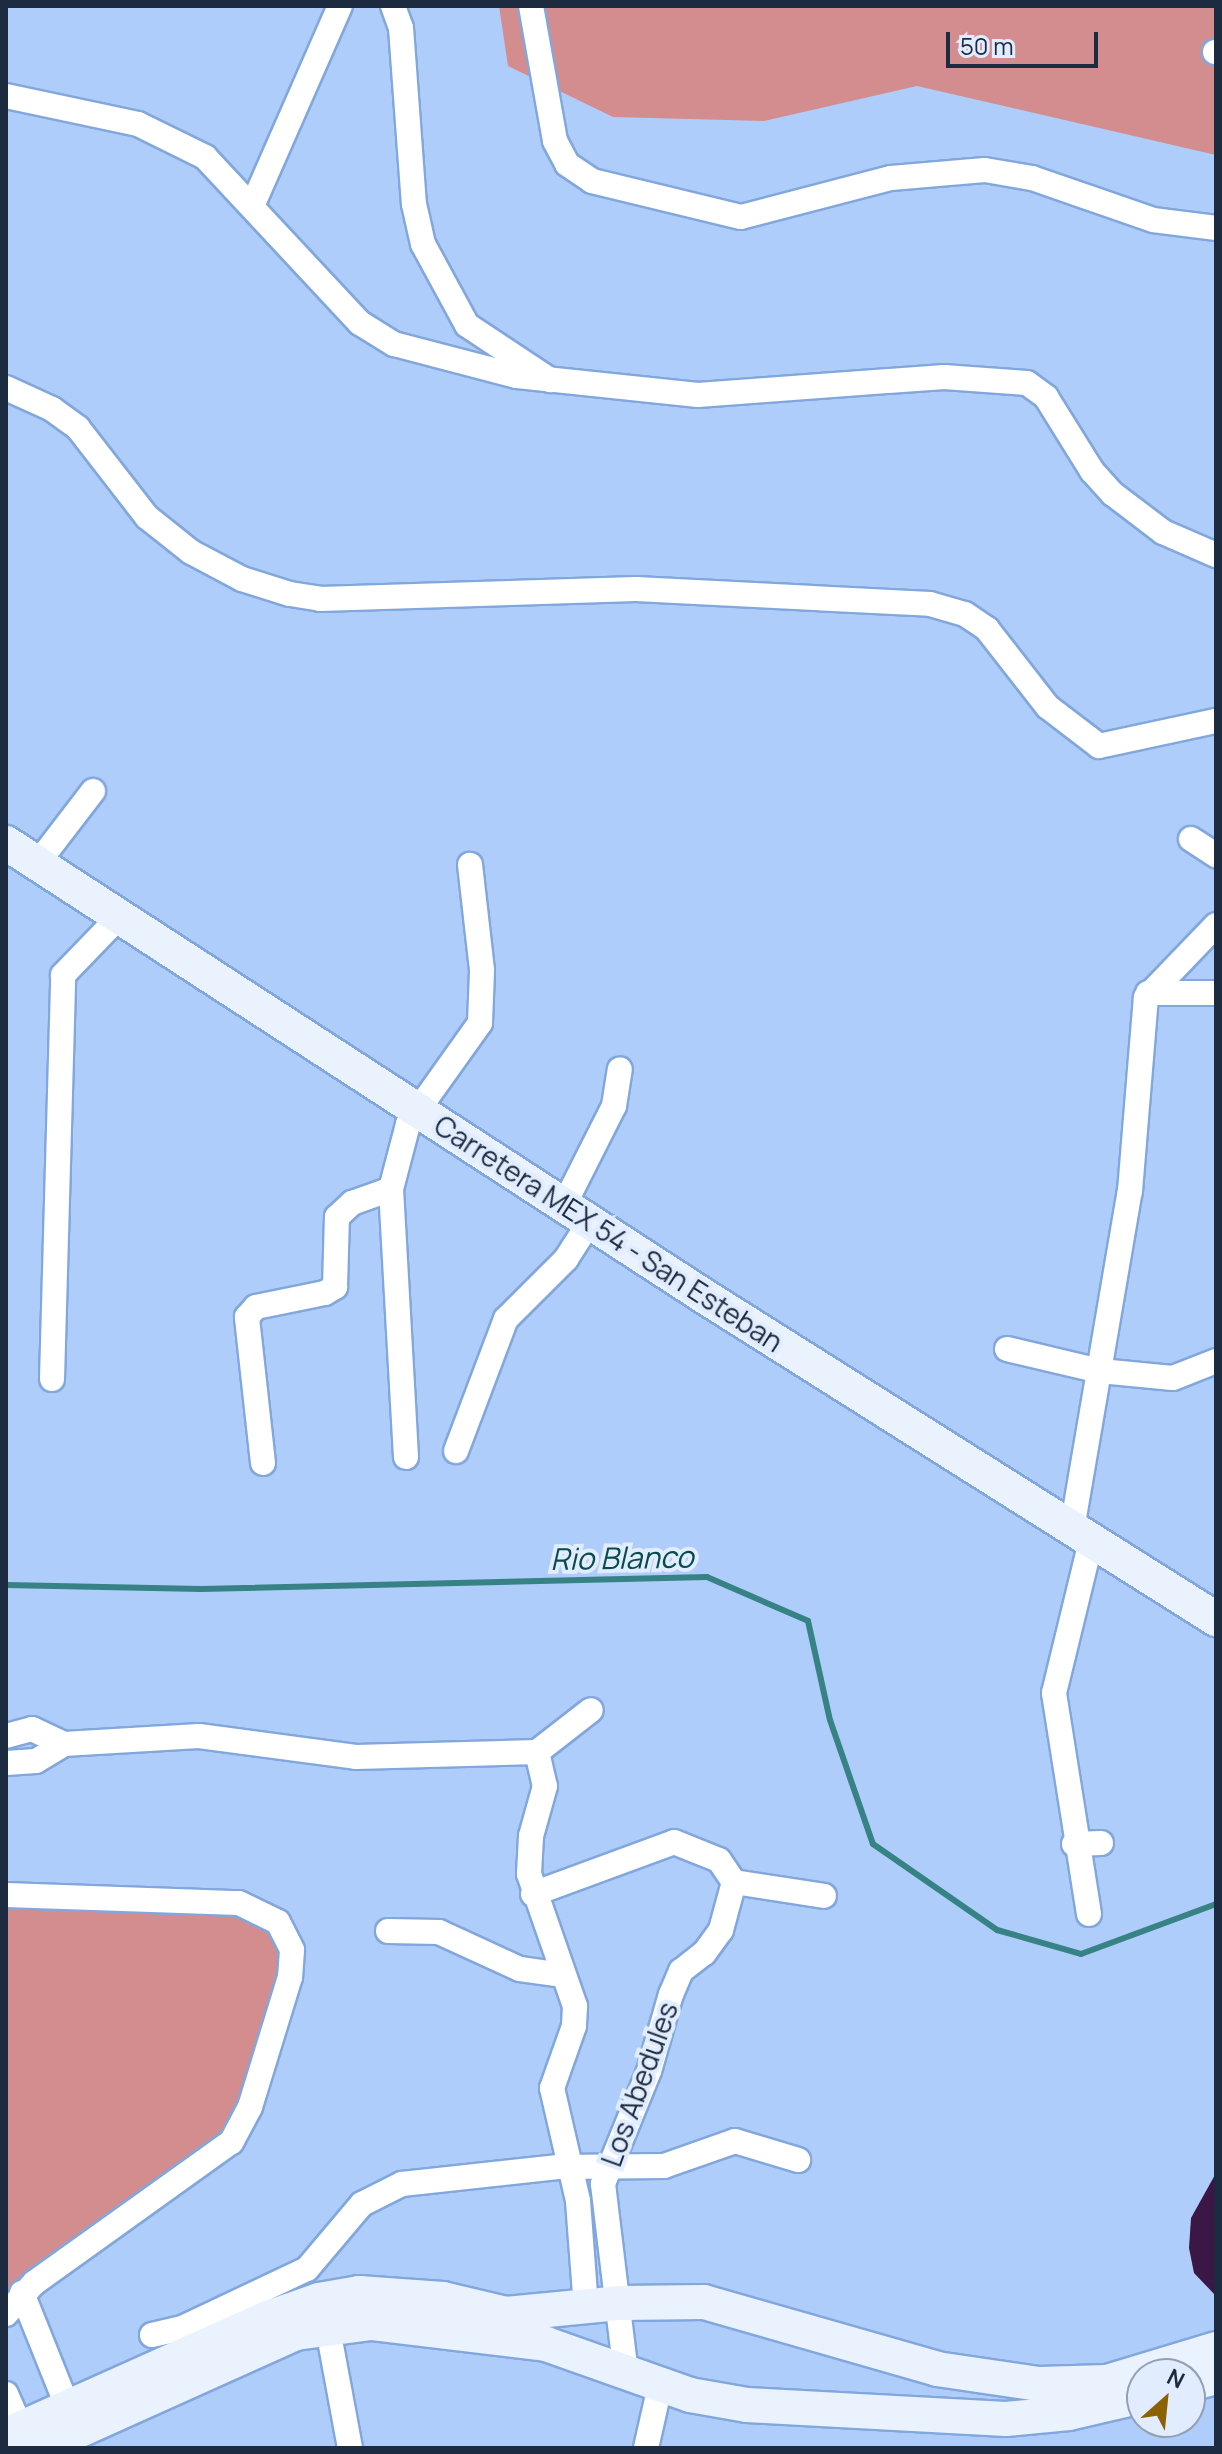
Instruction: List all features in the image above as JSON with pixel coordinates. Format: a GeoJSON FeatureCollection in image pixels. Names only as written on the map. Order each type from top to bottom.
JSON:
{"type":"FeatureCollection","features":[{"type":"Feature","properties":{"kind":"main road","name":"Carretera MEX 54 - San Esteban"},"geometry":{"type":"LineString","coordinates":[[6,843],[117,919],[1216,1619]]}},
{"type":"Feature","properties":{"kind":"main road"},"geometry":{"type":"LineString","coordinates":[[24,2440],[73,2421],[196,2364],[324,2313],[398,2294],[523,2327],[626,2374],[660,2386],[747,2405],[929,2416],[1031,2417],[1126,2399]]}},
{"type":"Feature","properties":{"kind":"main road"},"geometry":{"type":"LineString","coordinates":[[523,2327],[586,2307],[621,2303],[704,2302],[937,2369],[1039,2384],[1107,2382],[1216,2349]]}},
{"type":"Feature","properties":{"kind":"main road"},"geometry":{"type":"LineString","coordinates":[[929,2416],[937,2369]]}},
{"type":"Feature","properties":{"kind":"street"},"geometry":{"type":"LineString","coordinates":[[253,204],[340,6]]}},
{"type":"Feature","properties":{"kind":"street"},"geometry":{"type":"LineString","coordinates":[[393,6],[401,28],[414,204],[423,244],[467,325],[550,380]]}},
{"type":"Feature","properties":{"kind":"street"},"geometry":{"type":"LineString","coordinates":[[531,6],[555,141],[567,164],[592,181],[741,217],[921,172],[985,170],[1032,178],[1153,220],[1204,227],[1216,209]]}},
{"type":"Feature","properties":{"kind":"street"},"geometry":{"type":"LineString","coordinates":[[6,96],[93,112],[165,134],[205,157],[253,204],[299,260],[379,337],[410,350],[550,380],[698,395],[944,377],[1027,383],[1046,397],[1092,471],[1113,494],[1163,532],[1216,555]]}},
{"type":"Feature","properties":{"kind":"street"},"geometry":{"type":"LineString","coordinates":[[6,388],[52,409],[78,428],[147,517],[191,552],[242,579],[290,594],[320,599],[463,591],[693,590],[930,604],[965,614],[987,629],[1048,707],[1099,746],[1216,721]]}},
{"type":"Feature","properties":{"kind":"street"},"geometry":{"type":"LineString","coordinates":[[37,864],[93,791]]}},
{"type":"Feature","properties":{"kind":"street"},"geometry":{"type":"LineString","coordinates":[[1191,839],[1216,855]]}},
{"type":"Feature","properties":{"kind":"street"},"geometry":{"type":"LineString","coordinates":[[406,1457],[391,1189],[402,1134],[480,1023],[482,970],[470,865]]}},
{"type":"Feature","properties":{"kind":"street"},"geometry":{"type":"LineString","coordinates":[[52,1379],[63,978],[117,919]]}},
{"type":"Feature","properties":{"kind":"street"},"geometry":{"type":"LineString","coordinates":[[1089,1914],[1074,1844],[1054,1693],[1081,1535],[1100,1371],[1130,1191],[1148,993],[1194,954],[1216,925]]}},
{"type":"Feature","properties":{"kind":"street"},"geometry":{"type":"LineString","coordinates":[[1148,993],[1216,993]]}},
{"type":"Feature","properties":{"kind":"street"},"geometry":{"type":"LineString","coordinates":[[456,1451],[506,1319],[566,1259],[578,1212],[614,1106],[620,1069]]}},
{"type":"Feature","properties":{"kind":"street"},"geometry":{"type":"LineString","coordinates":[[263,1463],[247,1317],[256,1307],[335,1287],[337,1217],[352,1203],[391,1189]]}},
{"type":"Feature","properties":{"kind":"street"},"geometry":{"type":"LineString","coordinates":[[1007,1349],[1100,1371],[1173,1378],[1216,1361]]}},
{"type":"Feature","properties":{"kind":"street"},"geometry":{"type":"LineString","coordinates":[[6,1763],[36,1761],[64,1744],[199,1736],[345,1757],[537,1752],[591,1710]]}},
{"type":"Feature","properties":{"kind":"street"},"geometry":{"type":"LineString","coordinates":[[6,1736],[32,1729],[64,1744]]}},
{"type":"Feature","properties":{"kind":"street","name":"Los Abedules"},"geometry":{"type":"LineString","coordinates":[[537,1752],[545,1786],[529,1849],[533,1894],[575,2006],[574,2026],[552,2088],[578,2201],[586,2307]]}},
{"type":"Feature","properties":{"kind":"street"},"geometry":{"type":"LineString","coordinates":[[533,1894],[674,1842],[719,1860],[734,1882],[824,1896]]}},
{"type":"Feature","properties":{"kind":"street"},"geometry":{"type":"LineString","coordinates":[[1074,1844],[1101,1843]]}},
{"type":"Feature","properties":{"kind":"street","name":"Los Abedules"},"geometry":{"type":"LineString","coordinates":[[626,2374],[621,2303],[602,2201],[608,2167],[649,2071],[671,1994],[681,1971],[704,1953],[721,1930],[734,1882]]}},
{"type":"Feature","properties":{"kind":"street"},"geometry":{"type":"LineString","coordinates":[[6,1895],[239,1903],[278,1922],[292,1950],[290,1977],[250,2107],[231,2142],[22,2293],[6,2314]]}},
{"type":"Feature","properties":{"kind":"street"},"geometry":{"type":"LineString","coordinates":[[388,1931],[439,1932],[520,1969],[562,1975]]}},
{"type":"Feature","properties":{"kind":"street"},"geometry":{"type":"LineString","coordinates":[[152,2335],[182,2328],[307,2269],[362,2204],[391,2188],[568,2167],[664,2166],[735,2141],[798,2160]]}},
{"type":"Feature","properties":{"kind":"street"},"geometry":{"type":"LineString","coordinates":[[22,2293],[73,2421]]}},
{"type":"Feature","properties":{"kind":"street"},"geometry":{"type":"LineString","coordinates":[[324,2313],[350,2448]]}},
{"type":"Feature","properties":{"kind":"street"},"geometry":{"type":"LineString","coordinates":[[646,2448],[660,2386]]}},
{"type":"Feature","properties":{"kind":"street"},"geometry":{"type":"LineString","coordinates":[[6,2394],[24,2440]]}},
{"type":"Feature","properties":{"kind":"shaded area"},"geometry":{"type":"Polygon","coordinates":[[[499,6],[1216,6],[1216,155],[917,86],[764,121],[613,117],[508,66],[499,6]]]}},
{"type":"Feature","properties":{"kind":"shaded area"},"geometry":{"type":"Polygon","coordinates":[[[6,1903],[253,1910],[283,1942],[295,1970],[242,2140],[6,2308],[6,1903]]]}},
{"type":"Feature","properties":{"kind":"building"},"geometry":{"type":"Polygon","coordinates":[[[1216,2173],[1216,2296],[1194,2273],[1189,2248],[1191,2218],[1216,2173]]]}},
{"type":"Feature","properties":{"kind":"waterway","name":"Rio Blanco"},"geometry":{"type":"LineString","coordinates":[[6,1585],[201,1589],[707,1577],[808,1621],[830,1720],[873,1844],[997,1930],[1081,1954],[1216,1904]]}}]}
